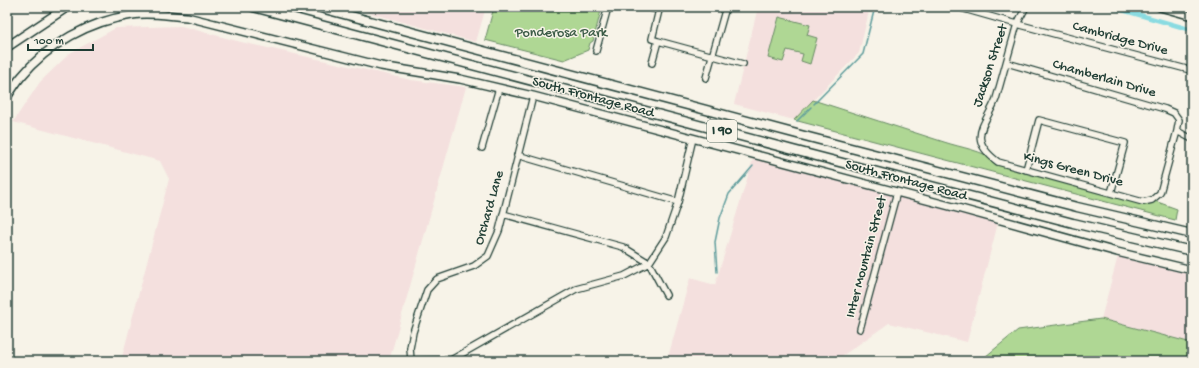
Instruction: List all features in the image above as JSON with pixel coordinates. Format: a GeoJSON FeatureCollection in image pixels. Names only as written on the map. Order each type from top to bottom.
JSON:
{"type":"FeatureCollection","features":[{"type":"Feature","properties":{"kind":"highway"},"geometry":{"type":"LineString","coordinates":[[7,47],[67,7]]}},
{"type":"Feature","properties":{"kind":"highway","name":"I 90"},"geometry":{"type":"LineString","coordinates":[[253,7],[1073,223],[1192,251]]}},
{"type":"Feature","properties":{"kind":"highway","name":"I 90"},"geometry":{"type":"LineString","coordinates":[[317,7],[949,174],[1092,211],[1192,234]]}},
{"type":"Feature","properties":{"kind":"main road"},"geometry":{"type":"LineString","coordinates":[[1160,7],[1192,16]]}},
{"type":"Feature","properties":{"kind":"main road","name":"South Frontage Road"},"geometry":{"type":"LineString","coordinates":[[7,97],[22,76],[47,52],[83,30],[104,22],[132,15],[187,17],[381,66],[460,79],[533,96],[1117,252],[1192,270]]}},
{"type":"Feature","properties":{"kind":"street"},"geometry":{"type":"LineString","coordinates":[[596,51],[608,7]]}},
{"type":"Feature","properties":{"kind":"street"},"geometry":{"type":"LineString","coordinates":[[646,7],[659,10],[652,39],[743,64]]}},
{"type":"Feature","properties":{"kind":"street"},"geometry":{"type":"LineString","coordinates":[[706,78],[726,7]]}},
{"type":"Feature","properties":{"kind":"street","name":"Cambridge Drive"},"geometry":{"type":"LineString","coordinates":[[958,7],[1017,24],[1139,54],[1191,69]]}},
{"type":"Feature","properties":{"kind":"street","name":"Jackson Street"},"geometry":{"type":"LineString","coordinates":[[989,155],[982,146],[980,138],[982,127],[996,99],[1017,24],[1026,7]]}},
{"type":"Feature","properties":{"kind":"street"},"geometry":{"type":"LineString","coordinates":[[652,63],[658,41]]}},
{"type":"Feature","properties":{"kind":"street","name":"Chamberlain Drive"},"geometry":{"type":"LineString","coordinates":[[1007,63],[1165,108],[1174,113],[1179,120],[1177,131],[1160,193],[1152,200]]}},
{"type":"Feature","properties":{"kind":"street"},"geometry":{"type":"LineString","coordinates":[[482,148],[499,88]]}},
{"type":"Feature","properties":{"kind":"street","name":"Orchard Lane"},"geometry":{"type":"LineString","coordinates":[[411,361],[410,348],[413,332],[427,290],[437,279],[474,266],[488,256],[499,231],[533,96]]}},
{"type":"Feature","properties":{"kind":"street"},"geometry":{"type":"LineString","coordinates":[[1026,170],[1039,120],[1124,143],[1111,193]]}},
{"type":"Feature","properties":{"kind":"street"},"geometry":{"type":"LineString","coordinates":[[1177,131],[1192,139]]}},
{"type":"Feature","properties":{"kind":"street"},"geometry":{"type":"LineString","coordinates":[[411,361],[451,360],[576,290],[624,276],[649,263],[666,237],[678,202],[692,138]]}},
{"type":"Feature","properties":{"kind":"street"},"geometry":{"type":"LineString","coordinates":[[517,155],[678,202]]}},
{"type":"Feature","properties":{"kind":"street","name":"Kings Green Drive"},"geometry":{"type":"LineString","coordinates":[[989,155],[998,162],[1026,170],[1143,202],[1152,200]]}},
{"type":"Feature","properties":{"kind":"street","name":"Inter Mountain Street"},"geometry":{"type":"LineString","coordinates":[[860,329],[897,192]]}},
{"type":"Feature","properties":{"kind":"street"},"geometry":{"type":"LineString","coordinates":[[503,214],[623,248],[649,263],[666,295]]}},
{"type":"Feature","properties":{"kind":"shaded area"},"geometry":{"type":"Polygon","coordinates":[[[348,7],[486,7],[476,42],[348,7]]]}},
{"type":"Feature","properties":{"kind":"shaded area"},"geometry":{"type":"Polygon","coordinates":[[[758,7],[870,7],[859,53],[794,120],[734,104],[758,7]]]}},
{"type":"Feature","properties":{"kind":"shaded area"},"geometry":{"type":"Polygon","coordinates":[[[181,26],[241,42],[411,80],[466,87],[389,361],[121,361],[169,179],[160,161],[13,122],[40,82],[70,53],[116,28],[181,26]]]}},
{"type":"Feature","properties":{"kind":"shaded area"},"geometry":{"type":"Polygon","coordinates":[[[753,159],[998,223],[967,342],[889,323],[835,361],[667,361],[690,278],[715,285],[753,159]]]}},
{"type":"Feature","properties":{"kind":"shaded area"},"geometry":{"type":"Polygon","coordinates":[[[1118,256],[1192,273],[1192,343],[1101,319],[1118,256]]]}},
{"type":"Feature","properties":{"kind":"green space","name":"Ponderosa Park"},"geometry":{"type":"Polygon","coordinates":[[[494,7],[602,7],[593,41],[590,43],[588,50],[564,60],[485,40],[494,7]]]}},
{"type":"Feature","properties":{"kind":"green space"},"geometry":{"type":"Polygon","coordinates":[[[779,17],[810,25],[807,35],[817,38],[810,64],[801,61],[803,54],[787,50],[783,62],[768,58],[779,17]]]}},
{"type":"Feature","properties":{"kind":"green space"},"geometry":{"type":"Polygon","coordinates":[[[813,100],[979,152],[998,162],[1133,202],[1152,200],[1177,209],[1175,220],[794,120],[813,100]]]}},
{"type":"Feature","properties":{"kind":"green space"},"geometry":{"type":"Polygon","coordinates":[[[1101,319],[1192,343],[1192,361],[980,361],[1018,330],[1101,319]]]}},
{"type":"Feature","properties":{"kind":"waterway"},"geometry":{"type":"LineString","coordinates":[[814,104],[863,54],[875,7]]}},
{"type":"Feature","properties":{"kind":"waterway"},"geometry":{"type":"LineString","coordinates":[[1112,7],[1192,30]]}},
{"type":"Feature","properties":{"kind":"waterway"},"geometry":{"type":"LineString","coordinates":[[797,121],[811,107]]}},
{"type":"Feature","properties":{"kind":"waterway"},"geometry":{"type":"LineString","coordinates":[[717,272],[715,242],[720,218],[729,194],[753,166]]}}]}
